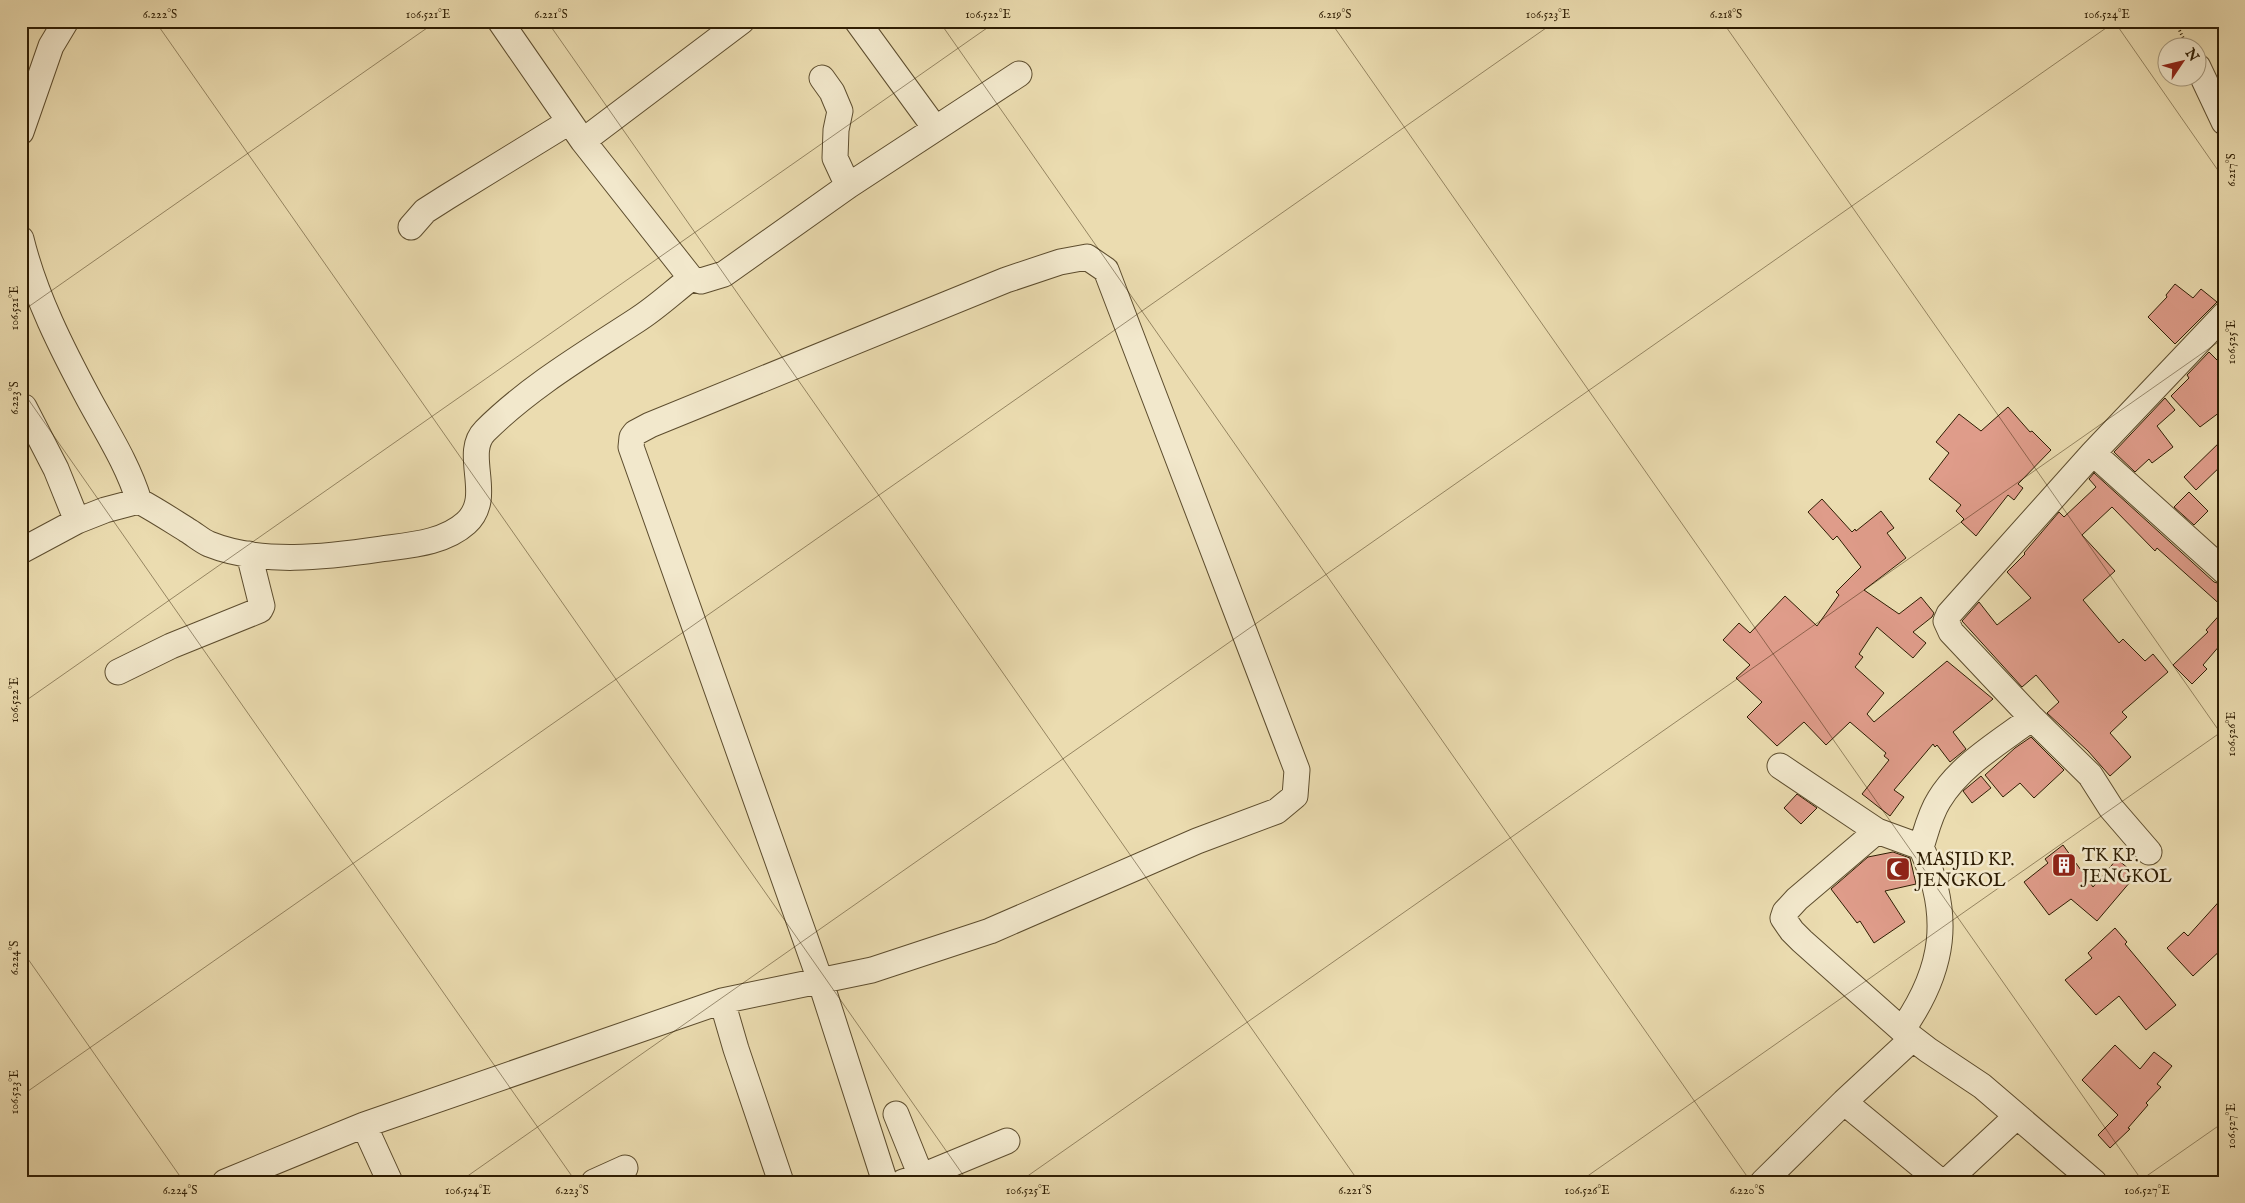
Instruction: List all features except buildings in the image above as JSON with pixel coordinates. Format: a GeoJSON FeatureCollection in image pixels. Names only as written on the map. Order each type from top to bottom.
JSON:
{"type":"FeatureCollection","features":[{"type":"Feature","properties":{"kind":"street"},"geometry":{"type":"LineString","coordinates":[[21,132],[51,46],[66,21]]}},
{"type":"Feature","properties":{"kind":"street"},"geometry":{"type":"LineString","coordinates":[[500,21],[576,132],[690,278],[701,281],[724,274],[848,186],[1020,74]]}},
{"type":"Feature","properties":{"kind":"street"},"geometry":{"type":"LineString","coordinates":[[411,227],[425,211],[446,197],[576,132],[742,21]]}},
{"type":"Feature","properties":{"kind":"street"},"geometry":{"type":"LineString","coordinates":[[858,21],[935,128]]}},
{"type":"Feature","properties":{"kind":"street"},"geometry":{"type":"LineString","coordinates":[[822,78],[832,92],[840,111],[836,130],[835,158],[848,186]]}},
{"type":"Feature","properties":{"kind":"street"},"geometry":{"type":"LineString","coordinates":[[2208,88],[2224,122]]}},
{"type":"Feature","properties":{"kind":"street"},"geometry":{"type":"LineString","coordinates":[[21,238],[42,302],[61,346],[131,474],[139,501]]}},
{"type":"Feature","properties":{"kind":"street"},"geometry":{"type":"LineString","coordinates":[[224,1182],[364,1125],[722,1001],[820,980],[845,977],[872,970],[990,931],[1197,841],[1277,811],[1295,796],[1296,770],[1106,270],[1087,256],[1060,262],[1006,280],[650,425],[636,432],[632,437],[631,447],[820,980],[885,1182]]}},
{"type":"Feature","properties":{"kind":"street"},"geometry":{"type":"LineString","coordinates":[[21,551],[76,521],[139,501],[159,511],[208,544],[249,554],[299,557],[329,556],[398,547],[440,539],[467,522],[479,501],[477,455],[481,435],[517,403],[594,347],[637,320],[690,278]]}},
{"type":"Feature","properties":{"kind":"street"},"geometry":{"type":"LineString","coordinates":[[2149,852],[2111,808],[2090,775],[2032,718],[1952,632],[1946,621],[1949,614],[2092,453],[2224,315]]}},
{"type":"Feature","properties":{"kind":"street"},"geometry":{"type":"LineString","coordinates":[[24,407],[56,469],[76,521]]}},
{"type":"Feature","properties":{"kind":"street"},"geometry":{"type":"LineString","coordinates":[[2092,453],[2224,571]]}},
{"type":"Feature","properties":{"kind":"street"},"geometry":{"type":"LineString","coordinates":[[118,672],[171,646],[260,610],[262,606],[249,554]]}},
{"type":"Feature","properties":{"kind":"street"},"geometry":{"type":"LineString","coordinates":[[1763,1182],[1844,1102],[1907,1034],[1936,965],[1940,923],[1938,897],[1931,870],[1921,847],[1938,801],[1948,786],[1969,765],[2032,718]]}},
{"type":"Feature","properties":{"kind":"street"},"geometry":{"type":"LineString","coordinates":[[1780,766],[1877,831],[1921,847]]}},
{"type":"Feature","properties":{"kind":"street"},"geometry":{"type":"LineString","coordinates":[[1877,831],[1797,899],[1785,912],[1783,918],[1802,942],[1907,1034],[1982,1086],[2094,1182]]}},
{"type":"Feature","properties":{"kind":"street"},"geometry":{"type":"LineString","coordinates":[[722,1001],[736,1050],[781,1182]]}},
{"type":"Feature","properties":{"kind":"street"},"geometry":{"type":"LineString","coordinates":[[1844,1102],[1941,1182]]}},
{"type":"Feature","properties":{"kind":"street"},"geometry":{"type":"LineString","coordinates":[[896,1114],[912,1179],[1007,1141]]}},
{"type":"Feature","properties":{"kind":"street"},"geometry":{"type":"LineString","coordinates":[[1946,1182],[2017,1116]]}},
{"type":"Feature","properties":{"kind":"street"},"geometry":{"type":"LineString","coordinates":[[364,1125],[390,1182]]}},
{"type":"Feature","properties":{"kind":"street"},"geometry":{"type":"LineString","coordinates":[[594,1182],[624,1168]]}},
{"type":"Feature","properties":{"kind":"path"},"geometry":{"type":"LineString","coordinates":[[2175,21],[2183,38]]}},
{"type":"Feature","properties":{"kind":"place","name":"TK KP. JENGKOL"},"geometry":{"type":"Point","coordinates":[2064,865]}},
{"type":"Feature","properties":{"kind":"place","name":"MASJID KP. JENGKOL"},"geometry":{"type":"Point","coordinates":[1898,869]}}]}
